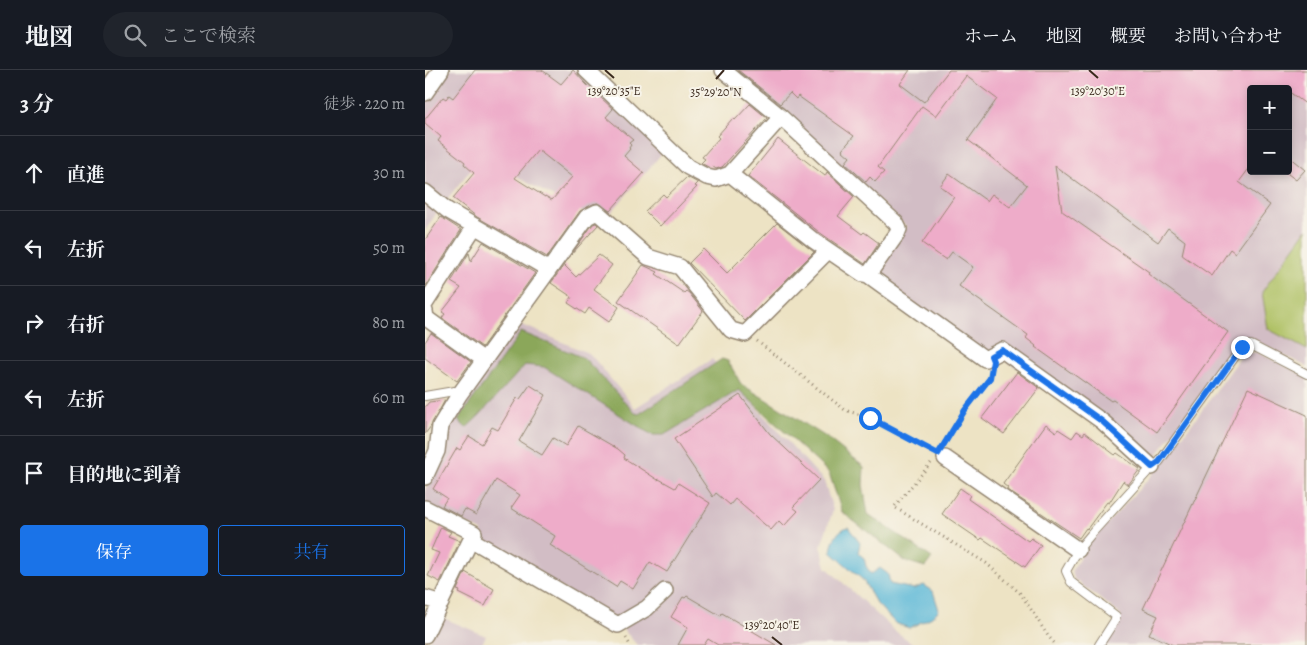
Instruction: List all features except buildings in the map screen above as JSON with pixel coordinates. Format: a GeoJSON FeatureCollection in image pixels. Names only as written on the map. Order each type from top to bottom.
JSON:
{"type":"FeatureCollection","features":[{"type":"Feature","properties":{"kind":"street"},"geometry":{"type":"LineString","coordinates":[[425,93],[441,70]]}},
{"type":"Feature","properties":{"kind":"street"},"geometry":{"type":"LineString","coordinates":[[586,70],[688,167],[707,178],[716,179],[730,174],[781,117]]}},
{"type":"Feature","properties":{"kind":"street"},"geometry":{"type":"LineString","coordinates":[[723,70],[781,117],[896,223],[899,229],[897,234],[868,276]]}},
{"type":"Feature","properties":{"kind":"street"},"geometry":{"type":"LineString","coordinates":[[730,174],[828,251],[868,276],[985,359],[1002,350],[1103,422],[1152,467]]}},
{"type":"Feature","properties":{"kind":"street"},"geometry":{"type":"LineString","coordinates":[[425,192],[447,210],[548,269]]}},
{"type":"Feature","properties":{"kind":"street"},"geometry":{"type":"LineString","coordinates":[[425,477],[437,451],[440,426],[459,395],[587,217],[597,212],[648,257],[680,267],[731,330],[745,334],[828,251]]}},
{"type":"Feature","properties":{"kind":"street"},"geometry":{"type":"LineString","coordinates":[[425,304],[475,226]]}},
{"type":"Feature","properties":{"kind":"street"},"geometry":{"type":"LineString","coordinates":[[425,311],[426,318],[484,360]]}},
{"type":"Feature","properties":{"kind":"street"},"geometry":{"type":"LineString","coordinates":[[940,455],[1078,550]]}},
{"type":"Feature","properties":{"kind":"street"},"geometry":{"type":"LineString","coordinates":[[425,508],[474,533],[425,636]]}},
{"type":"Feature","properties":{"kind":"street"},"geometry":{"type":"LineString","coordinates":[[472,540],[617,625],[647,608],[665,591]]}},
{"type":"Feature","properties":{"kind":"street"},"geometry":{"type":"LineString","coordinates":[[425,598],[441,603]]}},
{"type":"Feature","properties":{"kind":"lane"},"geometry":{"type":"LineString","coordinates":[[1099,645],[1116,616],[1071,582],[1066,571],[1078,550],[1152,467],[1159,462],[1242,347],[1251,345],[1307,374]]}},
{"type":"Feature","properties":{"kind":"lane"},"geometry":{"type":"LineString","coordinates":[[425,396],[453,391],[459,395]]}},
{"type":"Feature","properties":{"kind":"path"},"geometry":{"type":"LineString","coordinates":[[747,333],[845,410],[870,418],[940,455]]}},
{"type":"Feature","properties":{"kind":"path"},"geometry":{"type":"LineString","coordinates":[[991,356],[993,361],[990,378],[965,410],[940,455],[894,507],[986,563],[1021,594],[1056,645]]}},
{"type":"Feature","properties":{"kind":"shaded area"},"geometry":{"type":"Polygon","coordinates":[[[450,70],[576,70],[664,151],[608,216],[584,213],[524,181],[483,154],[444,203],[425,187],[425,105],[450,70]]]}},
{"type":"Feature","properties":{"kind":"shaded area"},"geometry":{"type":"Polygon","coordinates":[[[731,70],[1307,70],[1307,367],[1246,336],[1242,337],[1194,407],[1156,456],[1148,457],[1104,416],[989,352],[981,351],[877,277],[877,269],[907,227],[784,113],[731,70]]]}},
{"type":"Feature","properties":{"kind":"shaded area"},"geometry":{"type":"Polygon","coordinates":[[[425,197],[439,209],[425,231],[425,197]]]}},
{"type":"Feature","properties":{"kind":"shaded area"},"geometry":{"type":"Polygon","coordinates":[[[518,323],[590,354],[635,408],[712,359],[824,481],[833,510],[821,546],[826,567],[895,631],[915,645],[637,645],[614,619],[478,539],[482,531],[426,505],[425,490],[442,454],[446,429],[463,396],[518,323]]]}},
{"type":"Feature","properties":{"kind":"shaded area"},"geometry":{"type":"Polygon","coordinates":[[[1257,352],[1307,377],[1307,645],[1100,645],[1121,615],[1074,579],[1072,570],[1091,541],[1153,474],[1243,354],[1257,352]]]}},
{"type":"Feature","properties":{"kind":"shaded area"},"geometry":{"type":"Polygon","coordinates":[[[441,617],[486,636],[481,645],[427,645],[441,617]]]}},
{"type":"Feature","properties":{"kind":"green space"},"geometry":{"type":"Polygon","coordinates":[[[1307,229],[1307,350],[1268,329],[1262,292],[1307,229]]]}},
{"type":"Feature","properties":{"kind":"green space"},"geometry":{"type":"Polygon","coordinates":[[[521,332],[584,358],[635,413],[639,414],[722,359],[728,361],[741,384],[826,437],[864,467],[863,485],[868,514],[932,558],[925,567],[905,561],[842,512],[829,473],[739,390],[664,435],[652,435],[544,367],[525,365],[466,428],[458,420],[521,332]]]}},
{"type":"Feature","properties":{"kind":"water"},"geometry":{"type":"Polygon","coordinates":[[[848,527],[860,543],[858,553],[864,558],[871,574],[880,568],[888,574],[890,584],[914,589],[924,585],[933,591],[939,610],[932,617],[909,628],[895,623],[876,603],[863,580],[831,552],[836,536],[844,528],[848,527]]]}},
{"type":"Feature","properties":{"kind":"route"},"geometry":{"type":"LineString","coordinates":[[870,418],[938,454],[965,410],[990,378],[993,361],[991,356],[1002,350],[1103,422],[1152,467],[1159,462],[1242,347]]}}]}
